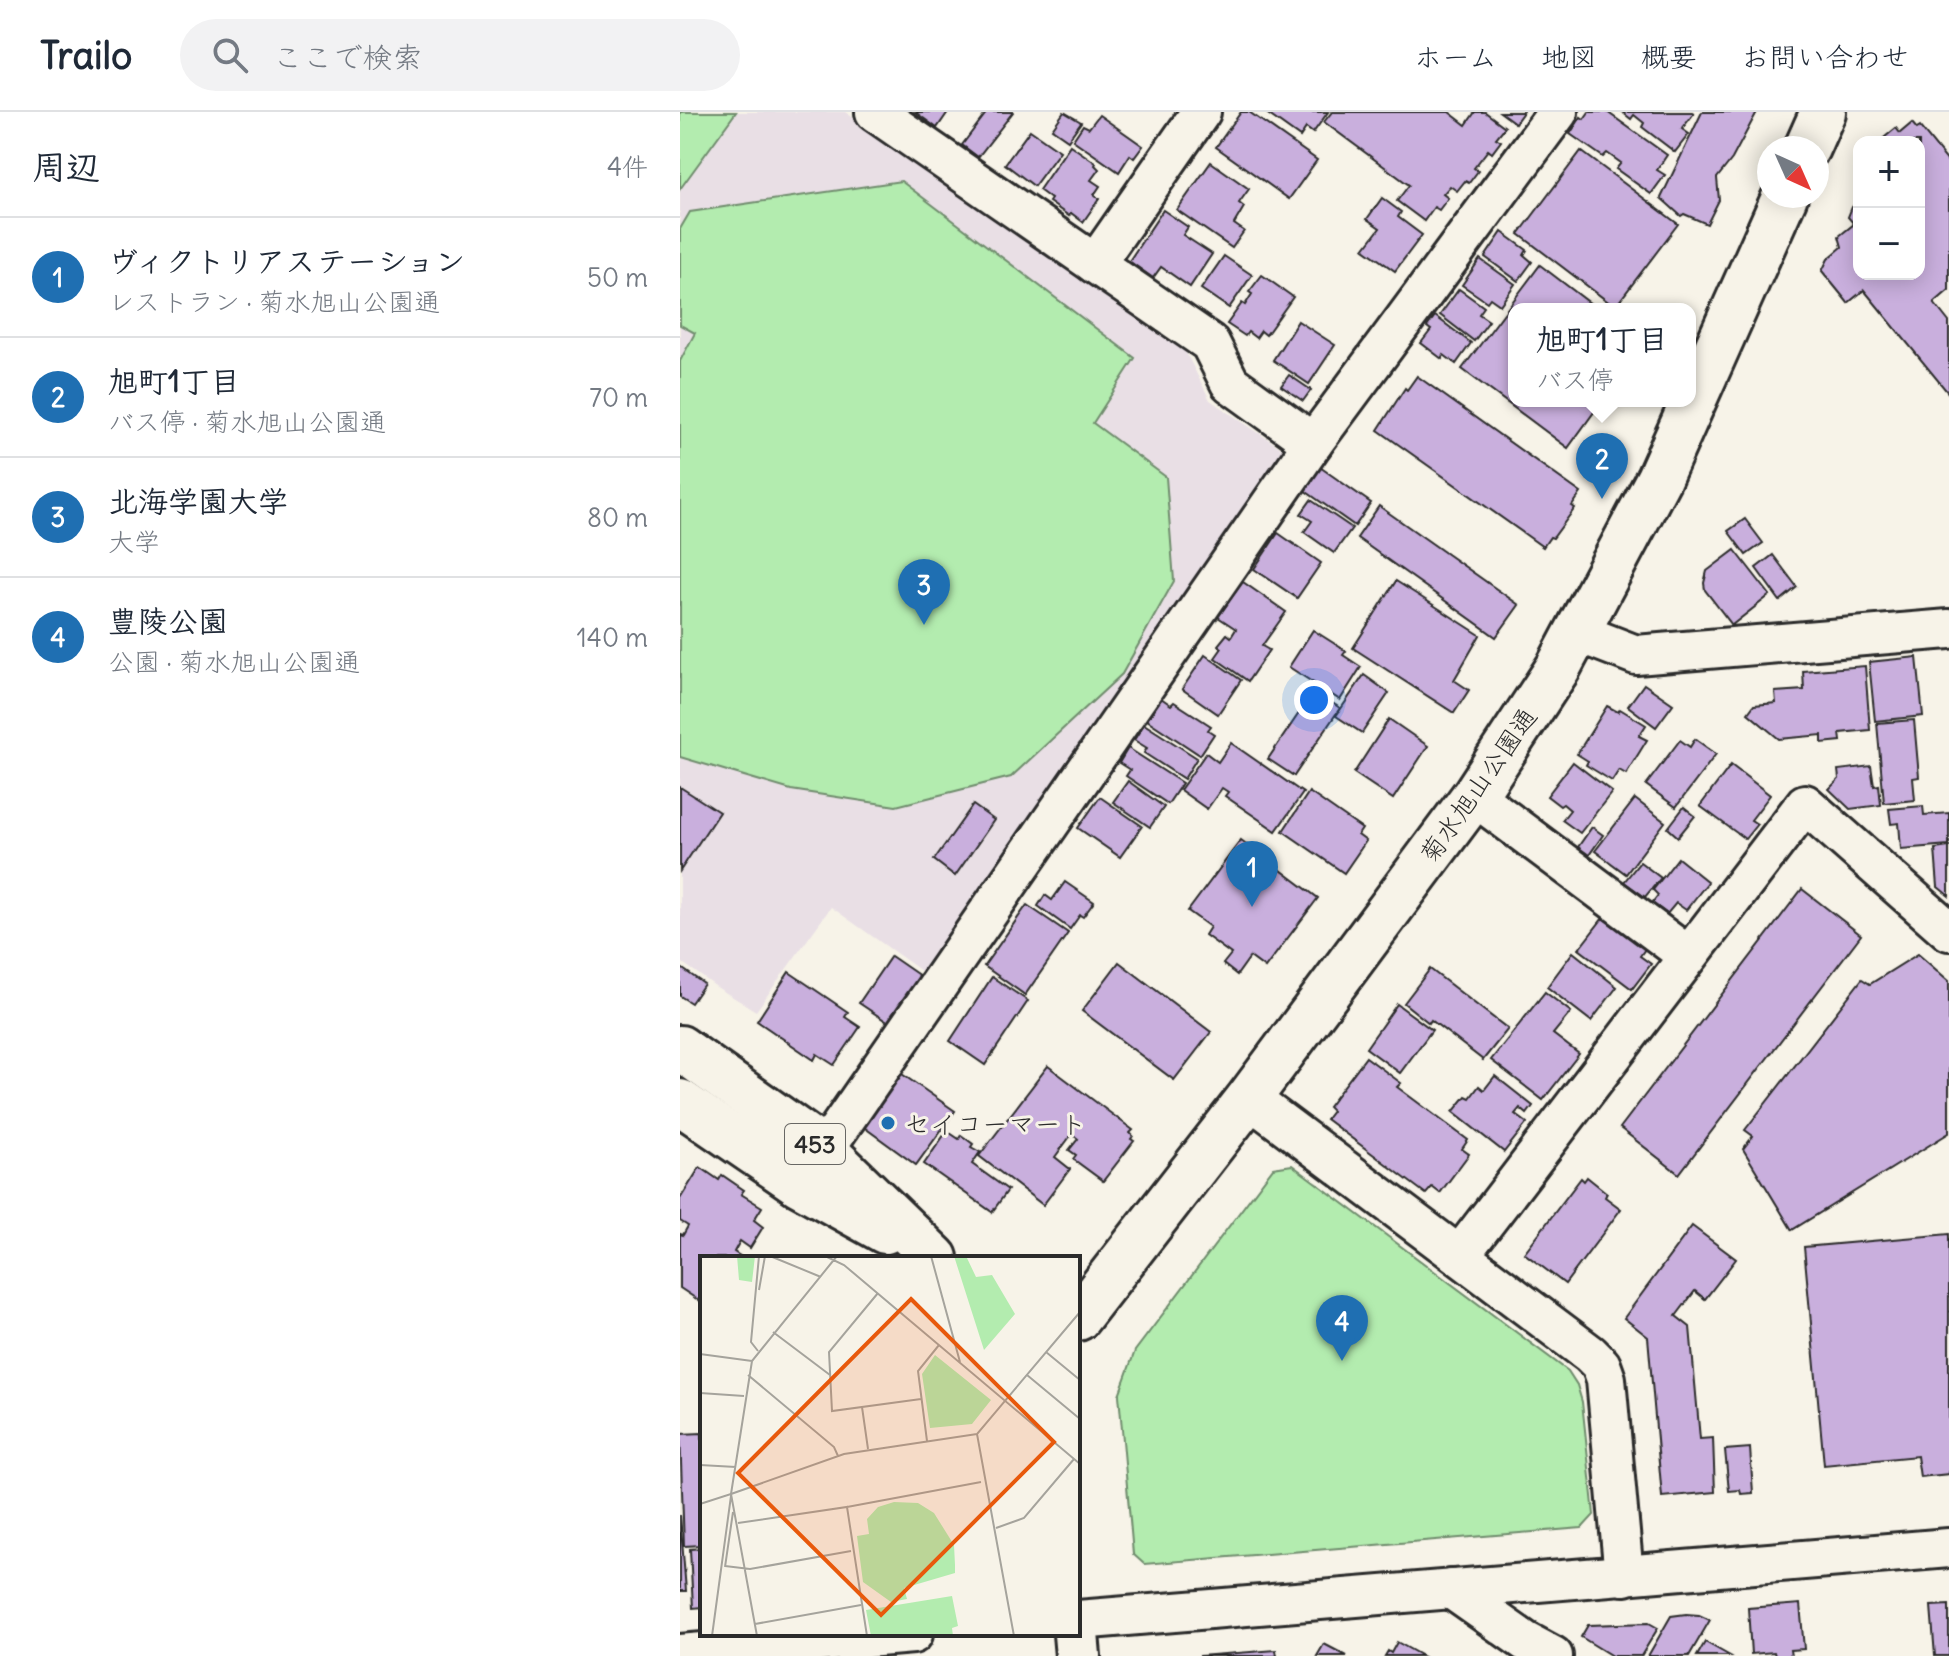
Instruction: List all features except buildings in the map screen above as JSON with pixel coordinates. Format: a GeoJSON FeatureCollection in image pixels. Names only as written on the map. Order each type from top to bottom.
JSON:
{"type":"FeatureCollection","features":[{"type":"Feature","properties":{"kind":"main road"},"geometry":{"type":"LineString","coordinates":[[1812,136],[1823,112]]}},
{"type":"Feature","properties":{"kind":"main road","name":"菊水旭山公園通"},"geometry":{"type":"LineString","coordinates":[[1696,395],[1780,208]]}},
{"type":"Feature","properties":{"kind":"main road","name":"菊水旭山公園通"},"geometry":{"type":"LineString","coordinates":[[1080,1315],[1249,1098],[1474,796],[1515,736],[1579,633],[1659,478],[1691,407]]}},
{"type":"Feature","properties":{"kind":"main road","name":"453"},"geometry":{"type":"LineString","coordinates":[[680,1048],[824,1150],[932,1256]]}},
{"type":"Feature","properties":{"kind":"main road","name":"453"},"geometry":{"type":"LineString","coordinates":[[680,1102],[800,1184],[930,1256]]}},
{"type":"Feature","properties":{"kind":"main road"},"geometry":{"type":"LineString","coordinates":[[1076,1636],[1078,1656]]}},
{"type":"Feature","properties":{"kind":"street"},"geometry":{"type":"LineString","coordinates":[[875,112],[1210,343],[1230,383],[1313,443]]}},
{"type":"Feature","properties":{"kind":"street"},"geometry":{"type":"LineString","coordinates":[[1095,264],[1201,112]]}},
{"type":"Feature","properties":{"kind":"street"},"geometry":{"type":"LineString","coordinates":[[824,1150],[1313,443],[1558,112]]}},
{"type":"Feature","properties":{"kind":"street"},"geometry":{"type":"LineString","coordinates":[[1579,633],[1636,655],[1949,629]]}},
{"type":"Feature","properties":{"kind":"street"},"geometry":{"type":"LineString","coordinates":[[1474,796],[1687,955]]}},
{"type":"Feature","properties":{"kind":"street"},"geometry":{"type":"LineString","coordinates":[[1460,1255],[1805,804],[1949,931]]}},
{"type":"Feature","properties":{"kind":"street"},"geometry":{"type":"LineString","coordinates":[[1249,1098],[1460,1255],[1601,1365],[1606,1379],[1624,1576]]}},
{"type":"Feature","properties":{"kind":"street"},"geometry":{"type":"LineString","coordinates":[[1080,1620],[1949,1548]]}},
{"type":"Feature","properties":{"kind":"street"},"geometry":{"type":"LineString","coordinates":[[1451,1589],[1525,1641],[1553,1656]]}},
{"type":"Feature","properties":{"kind":"street"},"geometry":{"type":"LineString","coordinates":[[680,1654],[890,1636]]}},
{"type":"Feature","properties":{"kind":"shaded area"},"geometry":{"type":"Polygon","coordinates":[[[680,112],[845,112],[1182,345],[1210,400],[1287,452],[927,975],[831,907],[756,1011],[680,961],[680,112]]]}},
{"type":"Feature","properties":{"kind":"green space"},"geometry":{"type":"Polygon","coordinates":[[[680,112],[736,112],[680,189],[680,112]]]}},
{"type":"Feature","properties":{"kind":"green space"},"geometry":{"type":"Polygon","coordinates":[[[901,181],[1135,358],[1093,423],[1166,477],[1174,581],[1122,674],[1011,777],[896,806],[791,790],[680,757],[680,361],[695,333],[680,325],[680,229],[690,212],[901,181]]]}},
{"type":"Feature","properties":{"kind":"green space"},"geometry":{"type":"Polygon","coordinates":[[[1292,1165],[1568,1371],[1577,1385],[1582,1402],[1594,1515],[1582,1528],[1144,1564],[1133,1554],[1119,1395],[1135,1351],[1273,1168],[1292,1165]]]}},
{"type":"Feature","properties":{"kind":"place","name":"旭町1丁目"},"geometry":{"type":"Point","coordinates":[1602,499]}},
{"type":"Feature","properties":{"kind":"place","name":"北海学園大学"},"geometry":{"type":"Point","coordinates":[924,625]}},
{"type":"Feature","properties":{"kind":"place","name":"ヴィクトリアステーション"},"geometry":{"type":"Point","coordinates":[1252,907]}},
{"type":"Feature","properties":{"kind":"place","name":"セイコーマート"},"geometry":{"type":"Point","coordinates":[888,1123]}},
{"type":"Feature","properties":{"kind":"place","name":"豊陵公園"},"geometry":{"type":"Point","coordinates":[1342,1361]}}]}
